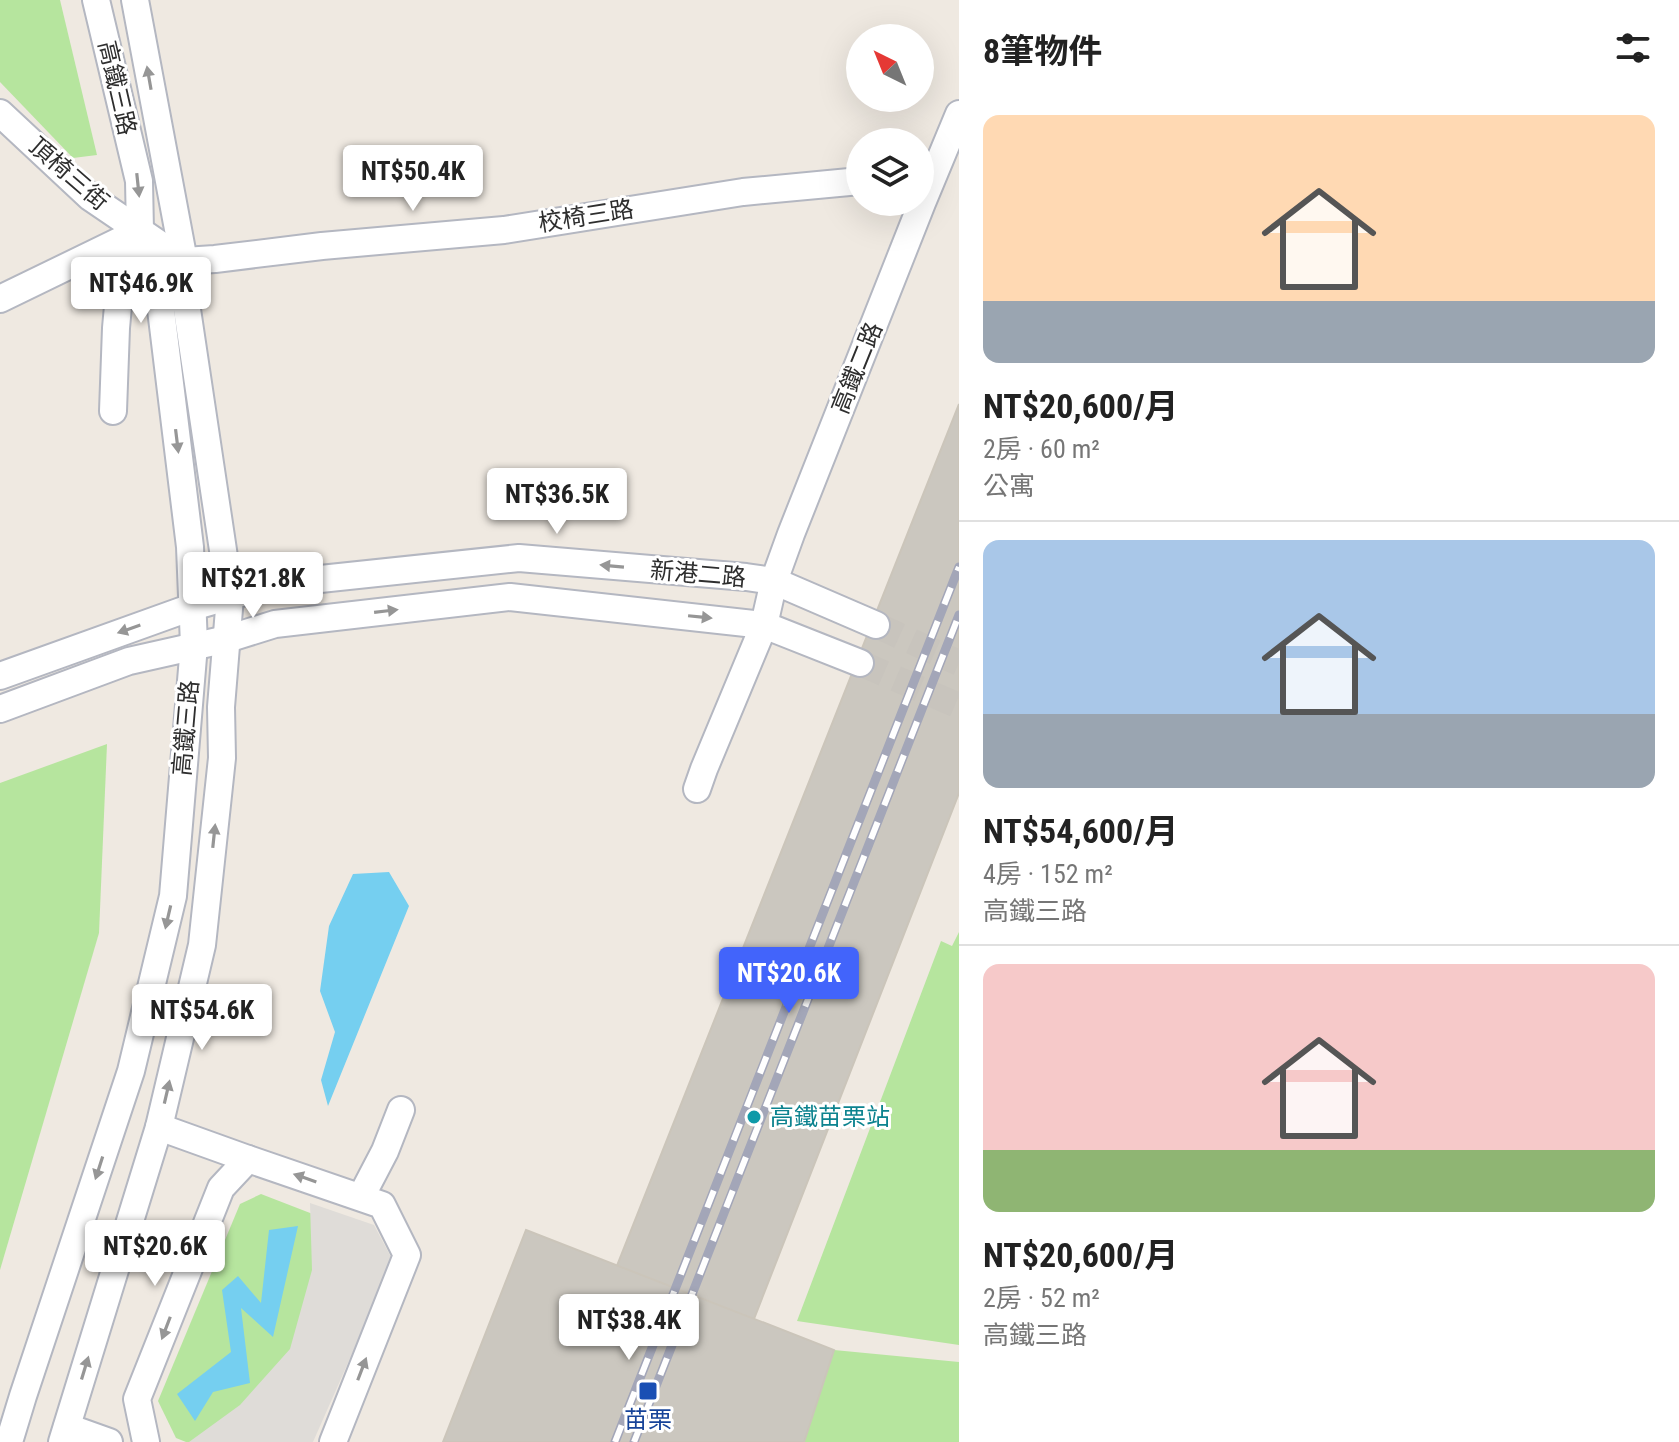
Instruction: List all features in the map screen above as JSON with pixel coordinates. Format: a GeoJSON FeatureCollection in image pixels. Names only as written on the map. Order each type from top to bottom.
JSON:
{"type":"FeatureCollection","features":[{"type":"Feature","properties":{"kind":"street","name":"高鐵三路"},"geometry":{"type":"LineString","coordinates":[[9,1442],[131,1071],[173,896],[194,645],[190,547],[158,285],[140,231],[139,181],[96,0]]}},
{"type":"Feature","properties":{"kind":"street","name":"高鐵三路"},"geometry":{"type":"LineString","coordinates":[[65,1434],[159,1127],[202,945],[222,758],[221,707],[230,597],[185,296],[184,261],[135,0]]}},
{"type":"Feature","properties":{"kind":"street","name":"頂椅三街"},"geometry":{"type":"LineString","coordinates":[[0,113],[90,197],[140,231]]}},
{"type":"Feature","properties":{"kind":"street","name":"高鐵二路"},"geometry":{"type":"LineString","coordinates":[[934,162],[959,114]]}},
{"type":"Feature","properties":{"kind":"street","name":"校椅三路"},"geometry":{"type":"LineString","coordinates":[[184,261],[504,230],[743,192],[846,182]]}},
{"type":"Feature","properties":{"kind":"street","name":"高鐵二路"},"geometry":{"type":"LineString","coordinates":[[697,789],[764,625],[774,581],[912,216]]}},
{"type":"Feature","properties":{"kind":"street"},"geometry":{"type":"LineString","coordinates":[[140,231],[184,261]]}},
{"type":"Feature","properties":{"kind":"street"},"geometry":{"type":"LineString","coordinates":[[0,299],[140,231]]}},
{"type":"Feature","properties":{"kind":"street"},"geometry":{"type":"LineString","coordinates":[[113,411],[121,273],[140,231]]}},
{"type":"Feature","properties":{"kind":"street","name":"新港二路"},"geometry":{"type":"LineString","coordinates":[[0,676],[192,607],[273,584],[519,558],[774,581],[876,625]]}},
{"type":"Feature","properties":{"kind":"street","name":"新港二路"},"geometry":{"type":"LineString","coordinates":[[0,709],[109,667],[227,639],[275,624],[510,597],[764,625],[860,663]]}},
{"type":"Feature","properties":{"kind":"street"},"geometry":{"type":"LineString","coordinates":[[361,1197],[385,1151],[401,1110]]}},
{"type":"Feature","properties":{"kind":"street"},"geometry":{"type":"LineString","coordinates":[[159,1127],[382,1205],[407,1255],[333,1442]]}},
{"type":"Feature","properties":{"kind":"street"},"geometry":{"type":"LineString","coordinates":[[146,1442],[137,1399],[221,1188],[248,1159]]}},
{"type":"Feature","properties":{"kind":"street"},"geometry":{"type":"LineString","coordinates":[[65,1434],[109,1442]]}},
{"type":"Feature","properties":{"kind":"green space"},"geometry":{"type":"Polygon","coordinates":[[[0,0],[60,0],[97,155],[73,158],[0,82],[0,0]]]}},
{"type":"Feature","properties":{"kind":"green space"},"geometry":{"type":"Polygon","coordinates":[[[107,744],[99,933],[0,1270],[0,783],[107,744]]]}},
{"type":"Feature","properties":{"kind":"green space"},"geometry":{"type":"Polygon","coordinates":[[[959,932],[959,1345],[797,1321],[941,941],[952,946],[959,932]]]}},
{"type":"Feature","properties":{"kind":"green space"},"geometry":{"type":"Polygon","coordinates":[[[261,1194],[367,1235],[303,1442],[186,1442],[176,1438],[158,1401],[240,1204],[261,1194]]]}},
{"type":"Feature","properties":{"kind":"green space"},"geometry":{"type":"Polygon","coordinates":[[[834,1350],[959,1362],[959,1442],[804,1442],[834,1350]]]}},
{"type":"Feature","properties":{"kind":"shaded area"},"geometry":{"type":"Polygon","coordinates":[[[310,1203],[374,1225],[393,1261],[313,1442],[189,1442],[240,1405],[290,1349],[312,1270],[310,1203]]]}},
{"type":"Feature","properties":{"kind":"water"},"geometry":{"type":"Polygon","coordinates":[[[389,872],[409,906],[328,1106],[321,1080],[335,1032],[320,991],[329,926],[353,874],[389,872]]]}},
{"type":"Feature","properties":{"kind":"water"},"geometry":{"type":"Polygon","coordinates":[[[298,1226],[273,1337],[241,1308],[250,1383],[213,1392],[195,1421],[177,1394],[231,1352],[222,1290],[238,1276],[261,1303],[269,1230],[298,1226]]]}},
{"type":"Feature","properties":{"kind":"building","name":"高鐵苗栗站"},"geometry":{"type":"Polygon","coordinates":[[[959,404],[959,793],[706,1442],[547,1442],[959,404]]]}},
{"type":"Feature","properties":{"kind":"building"},"geometry":{"type":"Polygon","coordinates":[[[526,1230],[834,1350],[804,1442],[443,1442],[526,1230]]]}},
{"type":"Feature","properties":{"kind":"tunnel"},"geometry":{"type":"LineString","coordinates":[[876,625],[959,663]]}},
{"type":"Feature","properties":{"kind":"tunnel"},"geometry":{"type":"LineString","coordinates":[[860,663],[959,706]]}},
{"type":"Feature","properties":{"kind":"railway"},"geometry":{"type":"LineString","coordinates":[[615,1442],[959,567]]}},
{"type":"Feature","properties":{"kind":"railway"},"geometry":{"type":"LineString","coordinates":[[634,1442],[959,615]]}},
{"type":"Feature","properties":{"kind":"place","name":"高鐵苗栗站"},"geometry":{"type":"Point","coordinates":[754,1117]}},
{"type":"Feature","properties":{"kind":"place","name":"苗栗"},"geometry":{"type":"Point","coordinates":[648,1391]}}]}
